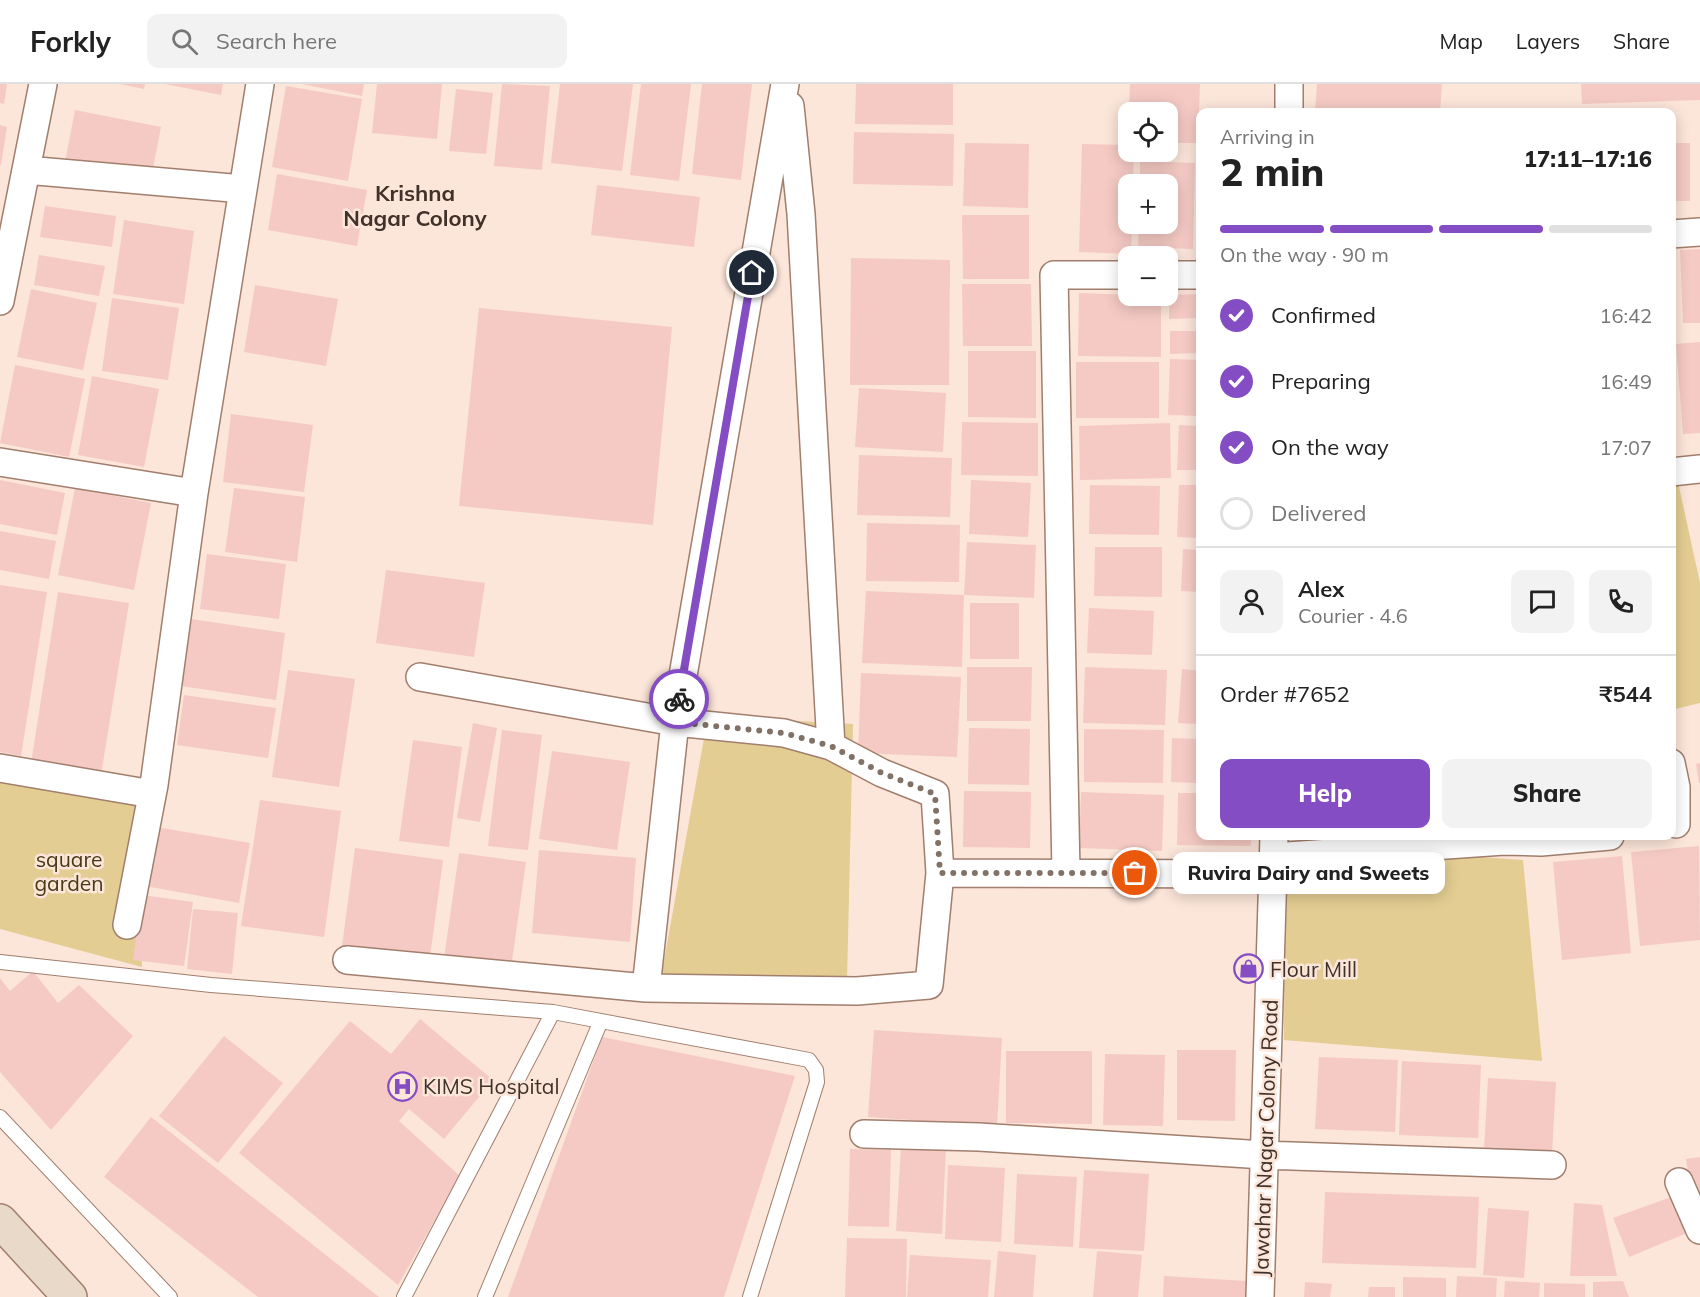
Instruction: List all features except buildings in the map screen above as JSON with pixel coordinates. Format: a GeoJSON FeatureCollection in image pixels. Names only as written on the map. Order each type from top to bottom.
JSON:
{"type":"FeatureCollection","features":[{"type":"Feature","properties":{"kind":"main road"},"geometry":{"type":"LineString","coordinates":[[0,1221],[70,1297]]}},
{"type":"Feature","properties":{"kind":"street"},"geometry":{"type":"LineString","coordinates":[[0,301],[43,84]]}},
{"type":"Feature","properties":{"kind":"street"},"geometry":{"type":"LineString","coordinates":[[127,926],[152,794],[194,493],[260,84]]}},
{"type":"Feature","properties":{"kind":"street"},"geometry":{"type":"LineString","coordinates":[[646,988],[675,722],[786,84]]}},
{"type":"Feature","properties":{"kind":"street"},"geometry":{"type":"LineString","coordinates":[[786,84],[801,214],[831,746]]}},
{"type":"Feature","properties":{"kind":"street"},"geometry":{"type":"LineString","coordinates":[[1289,84],[1289,108]]}},
{"type":"Feature","properties":{"kind":"street"},"geometry":{"type":"LineString","coordinates":[[26,170],[243,189]]}},
{"type":"Feature","properties":{"kind":"street"},"geometry":{"type":"LineString","coordinates":[[1676,234],[1700,232]]}},
{"type":"Feature","properties":{"kind":"street"},"geometry":{"type":"LineString","coordinates":[[1178,275],[1196,274]]}},
{"type":"Feature","properties":{"kind":"street"},"geometry":{"type":"LineString","coordinates":[[1066,872],[1054,275],[1118,275]]}},
{"type":"Feature","properties":{"kind":"street"},"geometry":{"type":"LineString","coordinates":[[0,462],[194,493]]}},
{"type":"Feature","properties":{"kind":"street"},"geometry":{"type":"LineString","coordinates":[[1676,471],[1700,469]]}},
{"type":"Feature","properties":{"kind":"street"},"geometry":{"type":"LineString","coordinates":[[347,960],[646,988],[857,991],[929,985],[940,873],[935,794],[882,773],[831,746],[784,733],[675,722],[420,677]]}},
{"type":"Feature","properties":{"kind":"street"},"geometry":{"type":"LineString","coordinates":[[0,768],[152,794]]}},
{"type":"Feature","properties":{"kind":"street"},"geometry":{"type":"LineString","coordinates":[[1676,787],[1682,824]]}},
{"type":"Feature","properties":{"kind":"street"},"geometry":{"type":"LineString","coordinates":[[940,873],[1066,872],[1273,855],[1504,841],[1564,840]]}},
{"type":"Feature","properties":{"kind":"street","name":"Jawahar Nagar Colony Road"},"geometry":{"type":"LineString","coordinates":[[1260,1297],[1273,855]]}},
{"type":"Feature","properties":{"kind":"street"},"geometry":{"type":"LineString","coordinates":[[864,1134],[980,1137],[1264,1155],[1552,1165]]}},
{"type":"Feature","properties":{"kind":"street"},"geometry":{"type":"LineString","coordinates":[[1679,1182],[1700,1230]]}},
{"type":"Feature","properties":{"kind":"lane"},"geometry":{"type":"LineString","coordinates":[[0,962],[212,985],[553,1012],[600,1023],[809,1060],[816,1070],[817,1082],[750,1297]]}},
{"type":"Feature","properties":{"kind":"lane"},"geometry":{"type":"LineString","coordinates":[[404,1297],[553,1012]]}},
{"type":"Feature","properties":{"kind":"lane"},"geometry":{"type":"LineString","coordinates":[[485,1297],[600,1023]]}},
{"type":"Feature","properties":{"kind":"lane"},"geometry":{"type":"LineString","coordinates":[[0,1117],[48,1165],[170,1297]]}},
{"type":"Feature","properties":{"kind":"green space"},"geometry":{"type":"Polygon","coordinates":[[[1676,473],[1700,583],[1700,703],[1676,709],[1676,473]]]}},
{"type":"Feature","properties":{"kind":"green space"},"geometry":{"type":"Polygon","coordinates":[[[708,716],[853,724],[847,981],[660,983],[708,716]]]}},
{"type":"Feature","properties":{"kind":"green space","name":"square garden"},"geometry":{"type":"Polygon","coordinates":[[[0,762],[142,786],[136,813],[142,967],[0,929],[0,762]]]}},
{"type":"Feature","properties":{"kind":"green space"},"geometry":{"type":"Polygon","coordinates":[[[1285,843],[1523,860],[1542,1061],[1284,1040],[1285,843]]]}},
{"type":"Feature","properties":{"kind":"way so far"},"geometry":{"type":"LineString","coordinates":[[679,699],[675,722],[784,733],[831,746],[882,773],[935,794],[940,873],[1135,873]]}},
{"type":"Feature","properties":{"kind":"place","name":"Ruvira Dairy and Sweets"},"geometry":{"type":"Point","coordinates":[1135,873]}},
{"type":"Feature","properties":{"kind":"place","name":"Flour Mill"},"geometry":{"type":"Point","coordinates":[1249,969]}},
{"type":"Feature","properties":{"kind":"place","name":"KIMS Hospital"},"geometry":{"type":"Point","coordinates":[402,1086]}},
{"type":"Feature","properties":{"kind":"district","name":"Krishna Nagar Colony"},"geometry":{"type":"Point","coordinates":[415,206]}},
{"type":"Feature","properties":{"kind":"route"},"geometry":{"type":"LineString","coordinates":[[679,699],[752,273]]}}]}
